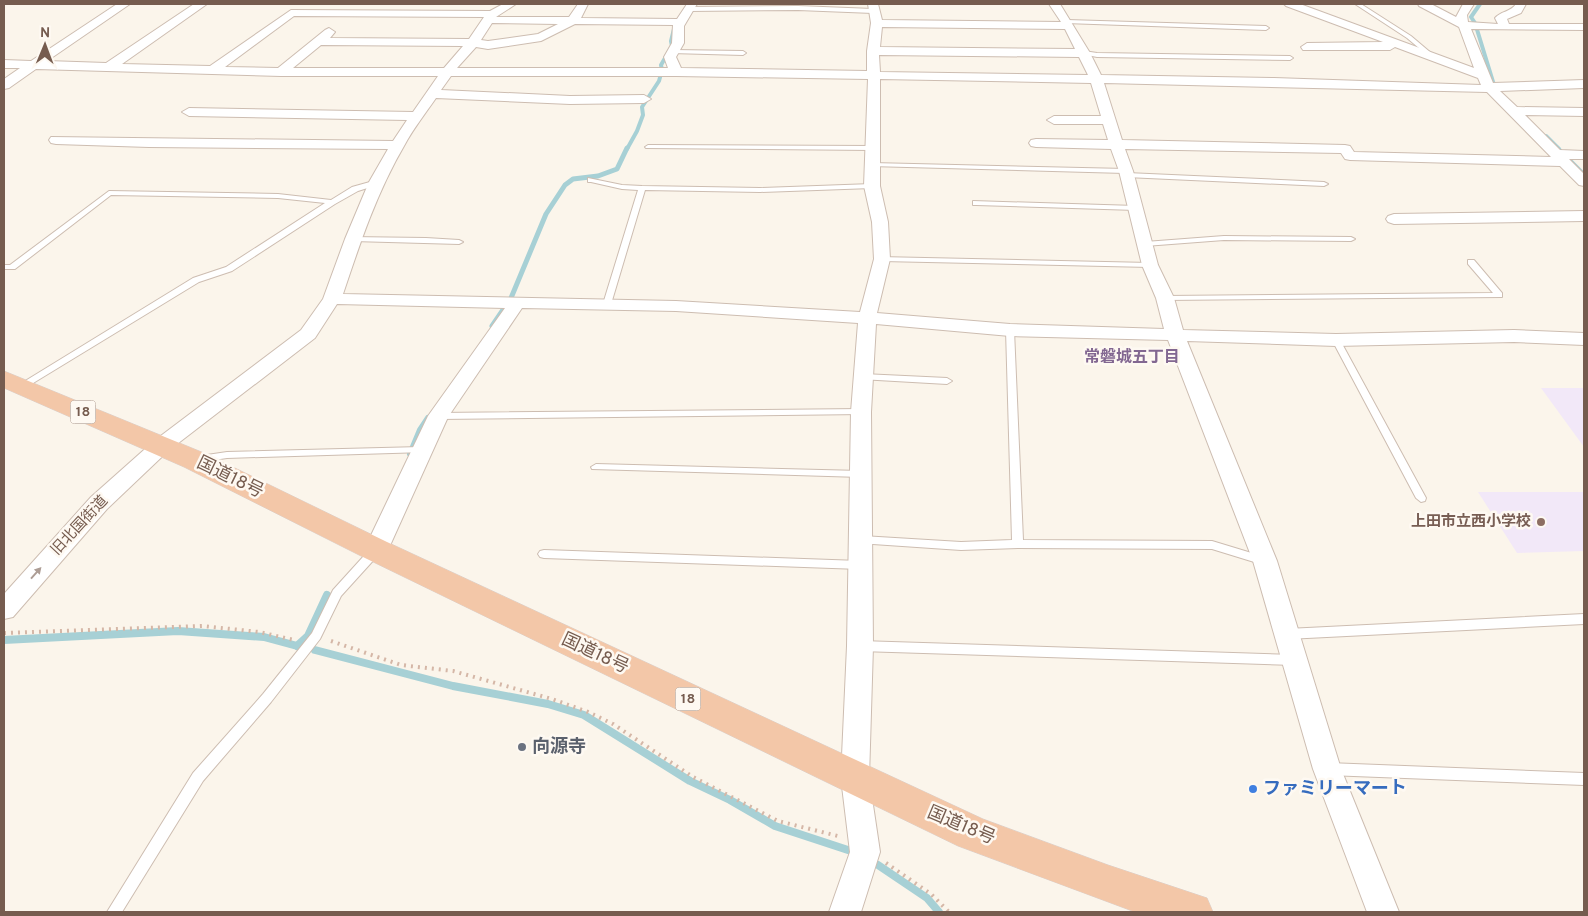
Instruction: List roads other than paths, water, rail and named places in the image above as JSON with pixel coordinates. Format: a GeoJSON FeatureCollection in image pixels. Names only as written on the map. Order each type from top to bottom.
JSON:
{"type":"FeatureCollection","features":[{"type":"Feature","properties":{"kind":"highway","name":"国道18号"},"geometry":{"type":"LineString","coordinates":[[13,382],[194,460],[376,550],[972,833],[1108,884],[1193,912]]}},
{"type":"Feature","properties":{"kind":"street"},"geometry":{"type":"LineString","coordinates":[[4,85],[124,4]]}},
{"type":"Feature","properties":{"kind":"street"},"geometry":{"type":"LineString","coordinates":[[109,67],[202,4]]}},
{"type":"Feature","properties":{"kind":"street"},"geometry":{"type":"LineString","coordinates":[[490,17],[511,4]]}},
{"type":"Feature","properties":{"kind":"street"},"geometry":{"type":"LineString","coordinates":[[319,41],[473,43],[488,45],[541,37],[573,21],[583,4]]}},
{"type":"Feature","properties":{"kind":"street"},"geometry":{"type":"LineString","coordinates":[[1055,4],[1068,24],[1097,80],[1126,173],[1150,265],[1164,298],[1175,334],[1265,561],[1328,769],[1383,912]]}},
{"type":"Feature","properties":{"kind":"street"},"geometry":{"type":"LineString","coordinates":[[1290,4],[1435,58],[1486,81],[1581,87]]}},
{"type":"Feature","properties":{"kind":"street"},"geometry":{"type":"LineString","coordinates":[[1423,4],[1463,25],[1584,27]]}},
{"type":"Feature","properties":{"kind":"street"},"geometry":{"type":"LineString","coordinates":[[1469,4],[1461,15],[1463,25],[1486,81],[1512,111],[1584,182]]}},
{"type":"Feature","properties":{"kind":"street"},"geometry":{"type":"LineString","coordinates":[[1505,27],[1501,18],[1517,11],[1521,4]]}},
{"type":"Feature","properties":{"kind":"street"},"geometry":{"type":"LineString","coordinates":[[676,72],[670,57],[678,42],[678,26],[690,6]]}},
{"type":"Feature","properties":{"kind":"street"},"geometry":{"type":"LineString","coordinates":[[844,912],[863,862],[864,848],[855,778],[862,565],[861,412],[867,318],[882,259],[880,222],[872,186],[873,51],[876,23],[873,7]]}},
{"type":"Feature","properties":{"kind":"street"},"geometry":{"type":"LineString","coordinates":[[214,70],[292,13],[680,22]]}},
{"type":"Feature","properties":{"kind":"street"},"geometry":{"type":"LineString","coordinates":[[281,72],[349,14]]}},
{"type":"Feature","properties":{"kind":"street","name":"旧北国街道"},"geometry":{"type":"LineString","coordinates":[[4,610],[99,503],[161,446],[308,334],[332,299],[353,239],[377,182],[398,145],[448,71],[473,43],[490,17]]}},
{"type":"Feature","properties":{"kind":"street"},"geometry":{"type":"LineString","coordinates":[[876,23],[1068,24]]}},
{"type":"Feature","properties":{"kind":"street"},"geometry":{"type":"LineString","coordinates":[[510,72],[533,38]]}},
{"type":"Feature","properties":{"kind":"street"},"geometry":{"type":"LineString","coordinates":[[471,72],[488,45]]}},
{"type":"Feature","properties":{"kind":"street"},"geometry":{"type":"LineString","coordinates":[[1307,47],[1403,46]]}},
{"type":"Feature","properties":{"kind":"street"},"geometry":{"type":"LineString","coordinates":[[873,51],[1084,53]]}},
{"type":"Feature","properties":{"kind":"street"},"geometry":{"type":"LineString","coordinates":[[4,64],[281,72],[676,72],[1287,82],[1337,86],[1482,89],[1486,81]]}},
{"type":"Feature","properties":{"kind":"street"},"geometry":{"type":"LineString","coordinates":[[432,94],[570,100],[644,99]]}},
{"type":"Feature","properties":{"kind":"street"},"geometry":{"type":"LineString","coordinates":[[1512,111],[1584,112]]}},
{"type":"Feature","properties":{"kind":"street"},"geometry":{"type":"LineString","coordinates":[[189,112],[417,116]]}},
{"type":"Feature","properties":{"kind":"street"},"geometry":{"type":"LineString","coordinates":[[1054,120],[1109,120]]}},
{"type":"Feature","properties":{"kind":"street"},"geometry":{"type":"LineString","coordinates":[[56,140],[149,143],[398,145]]}},
{"type":"Feature","properties":{"kind":"street"},"geometry":{"type":"LineString","coordinates":[[1036,143],[1345,149],[1350,156],[1559,158],[1584,155]]}},
{"type":"Feature","properties":{"kind":"street"},"geometry":{"type":"LineString","coordinates":[[1394,219],[1584,216]]}},
{"type":"Feature","properties":{"kind":"street"},"geometry":{"type":"LineString","coordinates":[[332,299],[676,306],[867,318],[1010,330],[1336,340],[1514,336],[1584,339]]}},
{"type":"Feature","properties":{"kind":"street"},"geometry":{"type":"LineString","coordinates":[[376,550],[438,416],[517,303]]}},
{"type":"Feature","properties":{"kind":"lane"},"geometry":{"type":"LineString","coordinates":[[1358,4],[1409,37],[1435,58]]}},
{"type":"Feature","properties":{"kind":"lane"},"geometry":{"type":"LineString","coordinates":[[690,6],[873,7]]}},
{"type":"Feature","properties":{"kind":"lane"},"geometry":{"type":"LineString","coordinates":[[1068,24],[1266,28]]}},
{"type":"Feature","properties":{"kind":"lane"},"geometry":{"type":"LineString","coordinates":[[673,52],[744,53]]}},
{"type":"Feature","properties":{"kind":"lane"},"geometry":{"type":"LineString","coordinates":[[1084,53],[1097,55],[1290,58]]}},
{"type":"Feature","properties":{"kind":"lane"},"geometry":{"type":"LineString","coordinates":[[648,147],[872,148]]}},
{"type":"Feature","properties":{"kind":"lane"},"geometry":{"type":"LineString","coordinates":[[872,165],[1126,173],[1324,184]]}},
{"type":"Feature","properties":{"kind":"lane"},"geometry":{"type":"LineString","coordinates":[[591,180],[622,187],[642,188],[760,190],[872,186]]}},
{"type":"Feature","properties":{"kind":"lane"},"geometry":{"type":"LineString","coordinates":[[13,382],[196,280],[229,269],[332,202],[355,189],[377,182]]}},
{"type":"Feature","properties":{"kind":"lane"},"geometry":{"type":"LineString","coordinates":[[607,304],[642,188]]}},
{"type":"Feature","properties":{"kind":"lane"},"geometry":{"type":"LineString","coordinates":[[4,267],[12,268],[109,193],[278,196],[332,202]]}},
{"type":"Feature","properties":{"kind":"lane"},"geometry":{"type":"LineString","coordinates":[[976,203],[1136,208]]}},
{"type":"Feature","properties":{"kind":"lane"},"geometry":{"type":"LineString","coordinates":[[1145,244],[1224,238],[1351,239]]}},
{"type":"Feature","properties":{"kind":"lane"},"geometry":{"type":"LineString","coordinates":[[353,239],[459,242]]}},
{"type":"Feature","properties":{"kind":"lane"},"geometry":{"type":"LineString","coordinates":[[882,259],[1150,265]]}},
{"type":"Feature","properties":{"kind":"lane"},"geometry":{"type":"LineString","coordinates":[[1164,298],[1499,295],[1471,262]]}},
{"type":"Feature","properties":{"kind":"lane"},"geometry":{"type":"LineString","coordinates":[[1010,330],[1018,544]]}},
{"type":"Feature","properties":{"kind":"lane"},"geometry":{"type":"LineString","coordinates":[[1336,340],[1421,498]]}},
{"type":"Feature","properties":{"kind":"lane"},"geometry":{"type":"LineString","coordinates":[[864,377],[947,381]]}},
{"type":"Feature","properties":{"kind":"lane"},"geometry":{"type":"LineString","coordinates":[[438,416],[861,412]]}},
{"type":"Feature","properties":{"kind":"lane"},"geometry":{"type":"LineString","coordinates":[[194,460],[227,455],[421,450]]}},
{"type":"Feature","properties":{"kind":"lane"},"geometry":{"type":"LineString","coordinates":[[596,467],[861,474]]}},
{"type":"Feature","properties":{"kind":"lane"},"geometry":{"type":"LineString","coordinates":[[862,540],[961,546],[1018,544],[1212,545],[1265,561]]}},
{"type":"Feature","properties":{"kind":"lane"},"geometry":{"type":"LineString","coordinates":[[114,912],[198,777],[313,640],[337,593],[376,550]]}},
{"type":"Feature","properties":{"kind":"lane"},"geometry":{"type":"LineString","coordinates":[[544,554],[862,565]]}},
{"type":"Feature","properties":{"kind":"lane"},"geometry":{"type":"LineString","coordinates":[[1287,634],[1584,619]]}},
{"type":"Feature","properties":{"kind":"lane"},"geometry":{"type":"LineString","coordinates":[[860,646],[1294,660]]}},
{"type":"Feature","properties":{"kind":"lane"},"geometry":{"type":"LineString","coordinates":[[1328,769],[1584,779]]}},
{"type":"Feature","properties":{"kind":"waterway"},"geometry":{"type":"LineString","coordinates":[[1480,4],[1471,17],[1475,23],[1494,85]]}},
{"type":"Feature","properties":{"kind":"waterway"},"geometry":{"type":"LineString","coordinates":[[627,149],[643,115],[642,107],[659,81],[662,70],[661,65],[672,46],[671,41],[674,29]]}},
{"type":"Feature","properties":{"kind":"waterway"},"geometry":{"type":"LineString","coordinates":[[1546,136],[1559,149]]}},
{"type":"Feature","properties":{"kind":"waterway"},"geometry":{"type":"LineString","coordinates":[[492,326],[511,298],[546,214],[565,185],[573,179],[598,176],[617,169],[627,148]]}},
{"type":"Feature","properties":{"kind":"waterway"},"geometry":{"type":"LineString","coordinates":[[1557,148],[1584,175]]}},
{"type":"Feature","properties":{"kind":"waterway"},"geometry":{"type":"LineString","coordinates":[[410,454],[420,430],[428,418]]}},
{"type":"Feature","properties":{"kind":"waterway"},"geometry":{"type":"LineString","coordinates":[[297,646],[308,636],[327,595]]}},
{"type":"Feature","properties":{"kind":"waterway"},"geometry":{"type":"LineString","coordinates":[[4,640],[178,631],[264,637],[297,646]]}},
{"type":"Feature","properties":{"kind":"waterway"},"geometry":{"type":"LineString","coordinates":[[297,646],[301,647]]}},
{"type":"Feature","properties":{"kind":"waterway"},"geometry":{"type":"LineString","coordinates":[[315,650],[453,686],[548,704],[584,715],[690,781],[730,800],[775,826],[851,851]]}},
{"type":"Feature","properties":{"kind":"waterway"},"geometry":{"type":"LineString","coordinates":[[878,865],[927,898],[939,912]]}},
{"type":"Feature","properties":{"kind":"place","name":"上田市立西小学校"},"geometry":{"type":"Point","coordinates":[1541,522]}},
{"type":"Feature","properties":{"kind":"place","name":"向源寺"},"geometry":{"type":"Point","coordinates":[522,747]}},
{"type":"Feature","properties":{"kind":"place","name":"ファミリーマート"},"geometry":{"type":"Point","coordinates":[1253,789]}},
{"type":"Feature","properties":{"kind":"district","name":"常磐城五丁目"},"geometry":{"type":"Point","coordinates":[1132,358]}}]}
